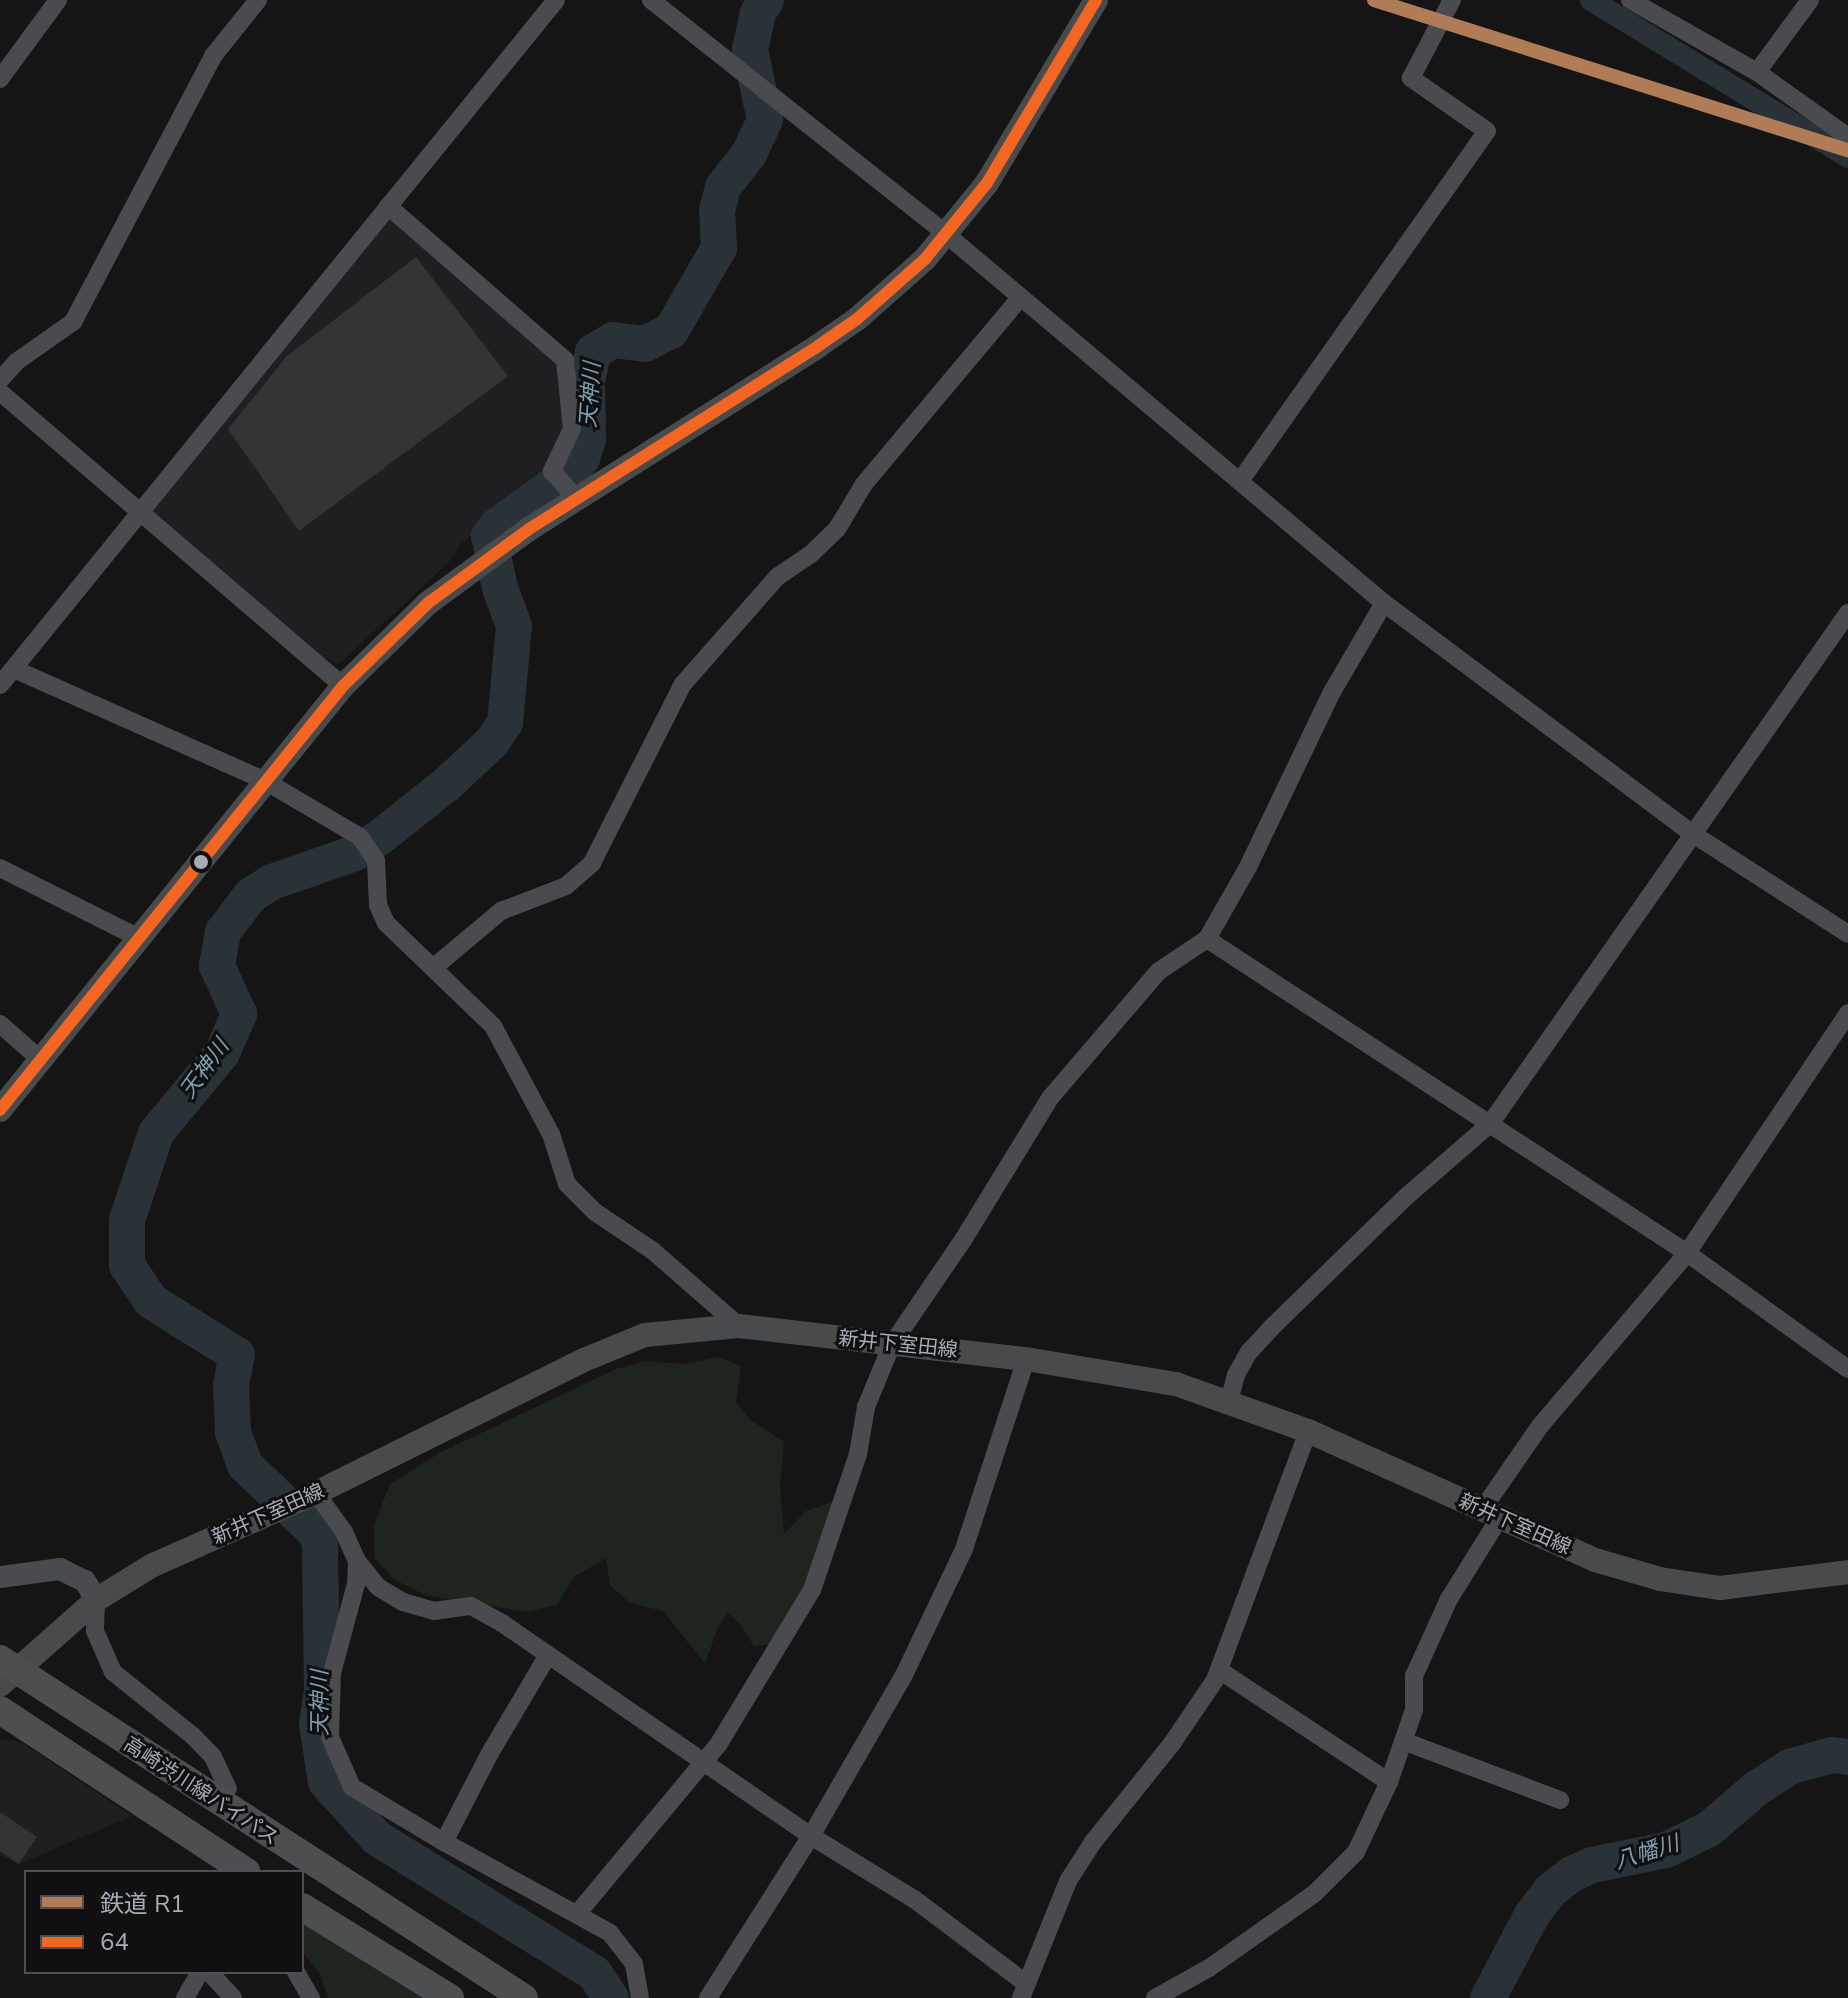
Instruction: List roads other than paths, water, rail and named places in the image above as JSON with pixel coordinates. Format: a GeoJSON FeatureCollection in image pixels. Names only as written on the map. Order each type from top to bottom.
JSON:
{"type":"FeatureCollection","features":[{"type":"Feature","properties":{"kind":"main road"},"geometry":{"type":"LineString","coordinates":[[0,1110],[343,686],[389,638],[454,580],[857,319],[947,235],[1022,128],[1096,0]]}},
{"type":"Feature","properties":{"kind":"main road","name":"新井下室田線"},"geometry":{"type":"LineString","coordinates":[[6,1672],[96,1600],[151,1566],[316,1493],[584,1360],[645,1335],[739,1326],[1026,1359],[1176,1384],[1308,1431],[1595,1560],[1660,1579],[1720,1588],[1848,1572]]}},
{"type":"Feature","properties":{"kind":"main road","name":"高崎渋川線バイパス"},"geometry":{"type":"LineString","coordinates":[[6,1672],[524,1998]]}},
{"type":"Feature","properties":{"kind":"main road"},"geometry":{"type":"LineString","coordinates":[[0,1710],[244,1870]]}},
{"type":"Feature","properties":{"kind":"main road"},"geometry":{"type":"LineString","coordinates":[[304,1908],[450,1998]]}},
{"type":"Feature","properties":{"kind":"street"},"geometry":{"type":"LineString","coordinates":[[0,79],[58,0]]}},
{"type":"Feature","properties":{"kind":"street"},"geometry":{"type":"LineString","coordinates":[[0,380],[16,362],[73,322],[213,56],[258,0]]}},
{"type":"Feature","properties":{"kind":"street"},"geometry":{"type":"LineString","coordinates":[[0,685],[556,0]]}},
{"type":"Feature","properties":{"kind":"street"},"geometry":{"type":"LineString","coordinates":[[651,0],[947,235],[1384,603],[1693,834],[1848,934]]}},
{"type":"Feature","properties":{"kind":"street"},"geometry":{"type":"LineString","coordinates":[[1240,481],[1487,131],[1411,78],[1452,0]]}},
{"type":"Feature","properties":{"kind":"street"},"geometry":{"type":"LineString","coordinates":[[1630,0],[1757,72],[1848,137]]}},
{"type":"Feature","properties":{"kind":"street"},"geometry":{"type":"LineString","coordinates":[[1757,72],[1810,0]]}},
{"type":"Feature","properties":{"kind":"street"},"geometry":{"type":"LineString","coordinates":[[388,206],[565,360],[572,429],[552,471],[576,499]]}},
{"type":"Feature","properties":{"kind":"street"},"geometry":{"type":"LineString","coordinates":[[433,968],[501,911],[566,886],[592,863],[683,684],[777,577],[811,554],[837,529],[864,484],[1021,297]]}},
{"type":"Feature","properties":{"kind":"street"},"geometry":{"type":"LineString","coordinates":[[0,392],[343,686]]}},
{"type":"Feature","properties":{"kind":"street"},"geometry":{"type":"LineString","coordinates":[[577,1914],[718,1745],[812,1590],[858,1454],[866,1407],[892,1344],[963,1240],[1050,1098],[1159,971],[1207,939],[1248,867],[1332,692],[1384,603]]}},
{"type":"Feature","properties":{"kind":"street"},"geometry":{"type":"LineString","coordinates":[[1229,1401],[1236,1375],[1249,1352],[1271,1328],[1408,1195],[1490,1124],[1848,613]]}},
{"type":"Feature","properties":{"kind":"street"},"geometry":{"type":"LineString","coordinates":[[14,669],[265,781],[360,837],[376,861],[378,905],[386,923],[493,1026],[551,1134],[567,1184],[595,1212],[653,1251],[739,1326]]}},
{"type":"Feature","properties":{"kind":"street"},"geometry":{"type":"LineString","coordinates":[[0,868],[139,938]]}},
{"type":"Feature","properties":{"kind":"street"},"geometry":{"type":"LineString","coordinates":[[1207,939],[1687,1253],[1848,1369]]}},
{"type":"Feature","properties":{"kind":"street"},"geometry":{"type":"LineString","coordinates":[[1155,1998],[1209,1968],[1314,1894],[1356,1852],[1389,1782],[1414,1710],[1414,1676],[1491,1514],[1540,1426],[1687,1253],[1848,1013]]}},
{"type":"Feature","properties":{"kind":"street"},"geometry":{"type":"LineString","coordinates":[[0,1024],[41,1060]]}},
{"type":"Feature","properties":{"kind":"street"},"geometry":{"type":"LineString","coordinates":[[708,1998],[811,1836],[904,1675],[964,1549],[1026,1359]]}},
{"type":"Feature","properties":{"kind":"street"},"geometry":{"type":"LineString","coordinates":[[316,1493],[344,1532],[357,1561],[378,1587],[403,1602],[434,1611],[471,1606],[548,1655],[811,1836],[914,1899],[1024,1991],[1068,1881],[1093,1842],[1173,1742],[1219,1670],[1308,1431]]}},
{"type":"Feature","properties":{"kind":"street"},"geometry":{"type":"LineString","coordinates":[[357,1561],[356,1584],[332,1673],[330,1737],[352,1787],[444,1842],[610,1933],[634,1964],[640,1998]]}},
{"type":"Feature","properties":{"kind":"street"},"geometry":{"type":"LineString","coordinates":[[0,1577],[60,1569],[85,1581],[96,1600],[95,1631],[113,1672],[193,1736],[213,1757],[228,1789]]}},
{"type":"Feature","properties":{"kind":"street"},"geometry":{"type":"LineString","coordinates":[[444,1842],[490,1753],[548,1655]]}},
{"type":"Feature","properties":{"kind":"street"},"geometry":{"type":"LineString","coordinates":[[1219,1670],[1389,1782]]}},
{"type":"Feature","properties":{"kind":"street"},"geometry":{"type":"LineString","coordinates":[[1403,1741],[1560,1800]]}},
{"type":"Feature","properties":{"kind":"street"},"geometry":{"type":"LineString","coordinates":[[185,1998],[199,1974]]}},
{"type":"Feature","properties":{"kind":"street"},"geometry":{"type":"LineString","coordinates":[[211,1974],[233,1998]]}},
{"type":"Feature","properties":{"kind":"street"},"geometry":{"type":"LineString","coordinates":[[297,1974],[311,1998]]}},
{"type":"Feature","properties":{"kind":"waterway","name":"天神川"},"geometry":{"type":"LineString","coordinates":[[611,1998],[594,1973],[377,1838],[326,1782],[317,1723],[322,1690],[320,1544],[316,1533],[245,1465],[233,1432],[231,1385],[237,1355],[151,1301],[127,1265],[127,1220],[156,1133],[222,1053],[239,1014],[217,966],[223,932],[251,895],[272,882],[355,853],[379,838],[447,784],[492,742],[505,723],[514,626],[500,588],[489,536],[498,525],[573,471],[582,458],[588,440],[587,381],[593,352],[613,340],[645,344],[671,331],[719,248],[717,211],[723,187],[749,154],[765,120],[750,50],[758,13],[766,0]]}},
{"type":"Feature","properties":{"kind":"waterway"},"geometry":{"type":"LineString","coordinates":[[1591,0],[1848,157]]}},
{"type":"Feature","properties":{"kind":"waterway","name":"八幡川"},"geometry":{"type":"LineString","coordinates":[[1488,1998],[1532,1915],[1550,1891],[1572,1874],[1592,1865],[1666,1850],[1709,1829],[1757,1788],[1789,1767],[1832,1755],[1848,1757]]}},
{"type":"Feature","properties":{"kind":"rail line","name":"R1"},"geometry":{"type":"LineString","coordinates":[[1374,0],[1848,150]]}}]}
